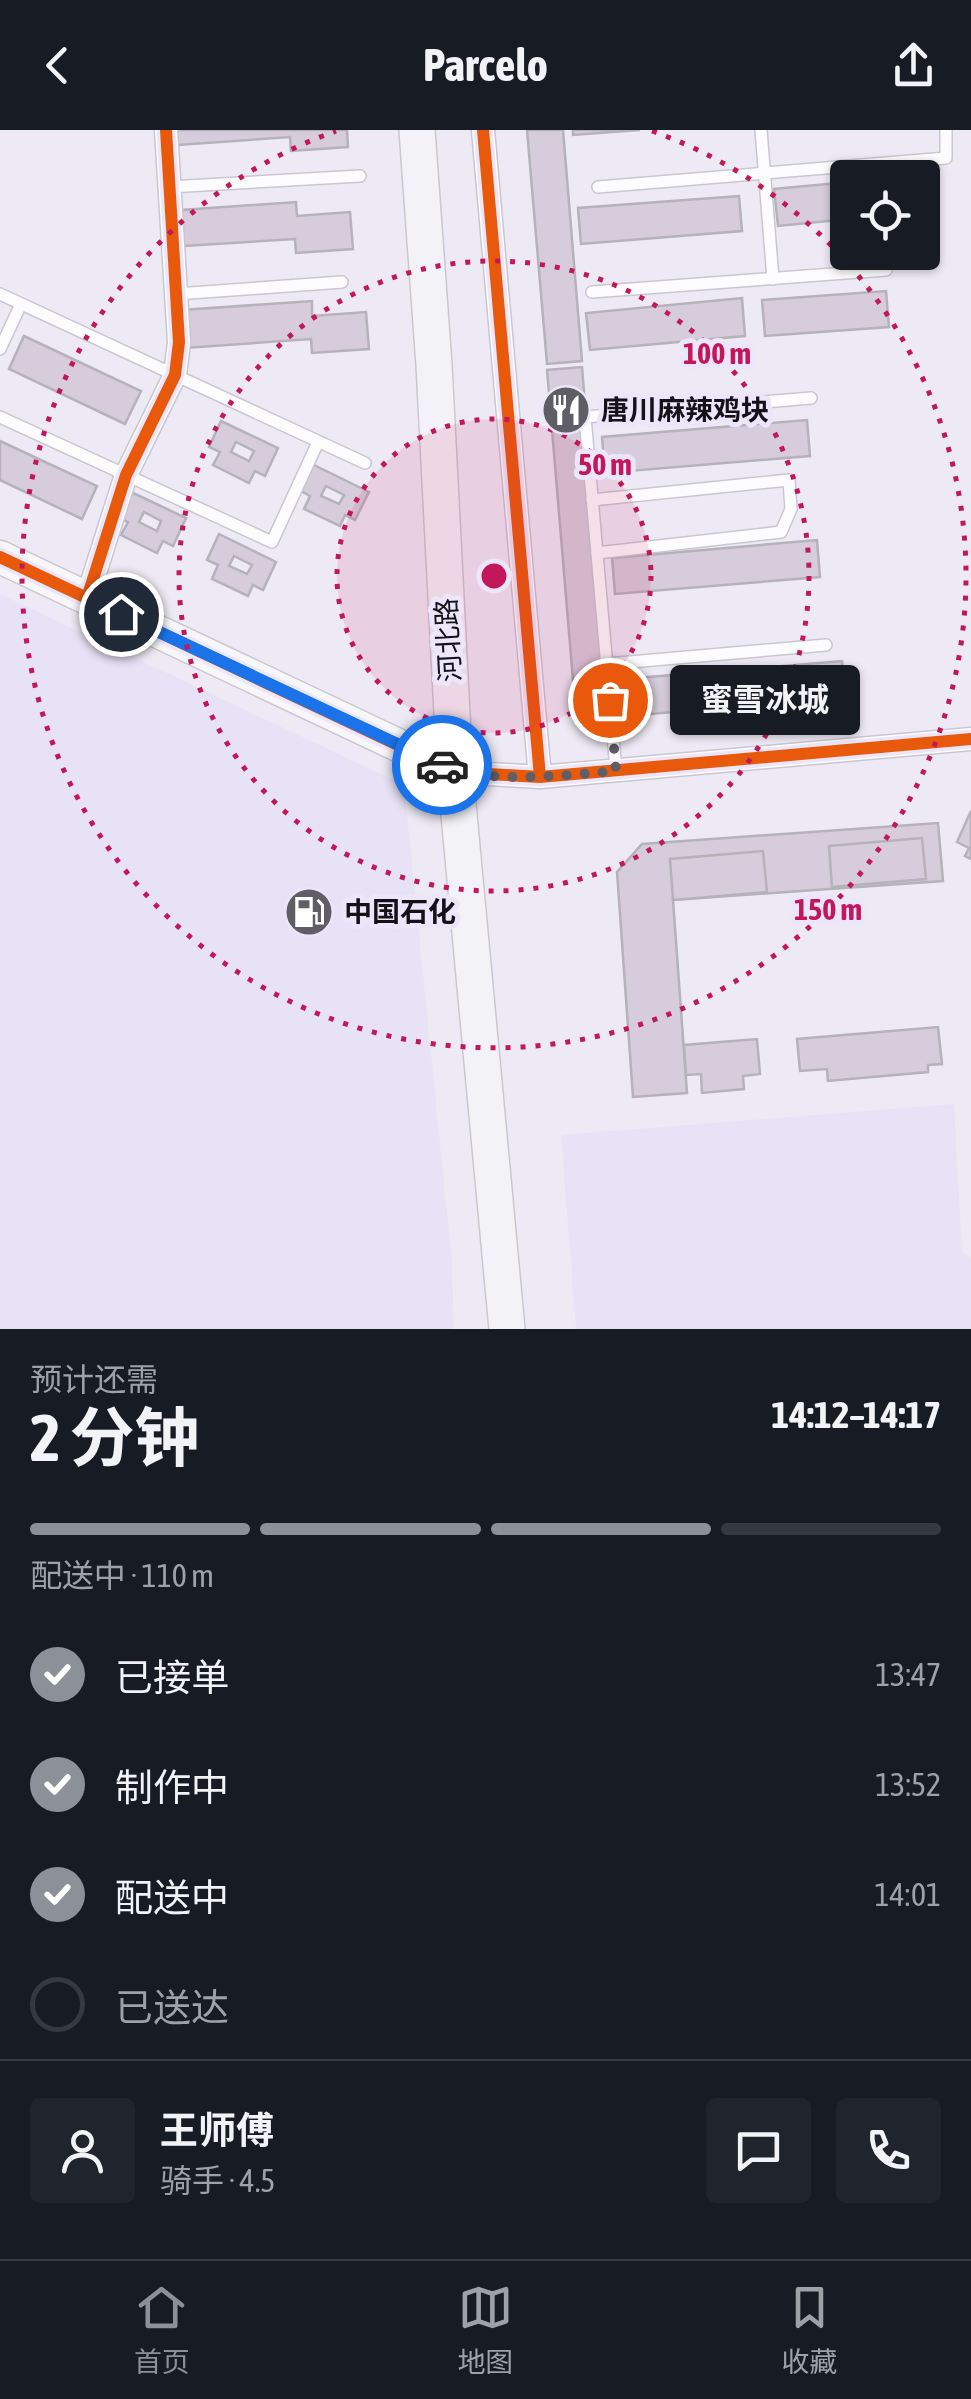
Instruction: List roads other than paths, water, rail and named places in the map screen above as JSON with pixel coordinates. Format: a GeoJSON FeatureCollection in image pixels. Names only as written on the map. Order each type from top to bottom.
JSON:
{"type":"FeatureCollection","features":[{"type":"Feature","properties":{"kind":"main road","name":"河北路"},"geometry":{"type":"LineString","coordinates":[[417,130],[456,772],[508,1329]]}},
{"type":"Feature","properties":{"kind":"street"},"geometry":{"type":"LineString","coordinates":[[87,598],[126,475],[175,376],[178,342],[166,130]]}},
{"type":"Feature","properties":{"kind":"street"},"geometry":{"type":"LineString","coordinates":[[483,130],[540,778]]}},
{"type":"Feature","properties":{"kind":"street"},"geometry":{"type":"LineString","coordinates":[[0,557],[456,772],[540,778],[971,738]]}},
{"type":"Feature","properties":{"kind":"lane"},"geometry":{"type":"LineString","coordinates":[[761,130],[774,279]]}},
{"type":"Feature","properties":{"kind":"lane"},"geometry":{"type":"LineString","coordinates":[[598,187],[946,158],[946,130]]}},
{"type":"Feature","properties":{"kind":"lane"},"geometry":{"type":"LineString","coordinates":[[169,187],[360,176]]}},
{"type":"Feature","properties":{"kind":"lane"},"geometry":{"type":"LineString","coordinates":[[592,292],[886,270]]}},
{"type":"Feature","properties":{"kind":"lane"},"geometry":{"type":"LineString","coordinates":[[176,294],[342,282]]}},
{"type":"Feature","properties":{"kind":"lane"},"geometry":{"type":"LineString","coordinates":[[0,294],[364,464]]}},
{"type":"Feature","properties":{"kind":"lane"},"geometry":{"type":"LineString","coordinates":[[0,350],[21,304]]}},
{"type":"Feature","properties":{"kind":"lane"},"geometry":{"type":"LineString","coordinates":[[616,771],[585,417],[811,398]]}},
{"type":"Feature","properties":{"kind":"lane"},"geometry":{"type":"LineString","coordinates":[[0,417],[272,542],[318,442]]}},
{"type":"Feature","properties":{"kind":"lane"},"geometry":{"type":"LineString","coordinates":[[592,500],[789,480],[791,509],[781,532],[597,553]]}},
{"type":"Feature","properties":{"kind":"lane"},"geometry":{"type":"LineString","coordinates":[[606,664],[826,645]]}},
{"type":"Feature","properties":{"kind":"place","name":"唐川麻辣鸡块"},"geometry":{"type":"Point","coordinates":[566,410]}},
{"type":"Feature","properties":{"kind":"place","name":"蜜雪冰城"},"geometry":{"type":"Point","coordinates":[610,700]}},
{"type":"Feature","properties":{"kind":"place","name":"中国石化"},"geometry":{"type":"Point","coordinates":[309,912]}}]}
